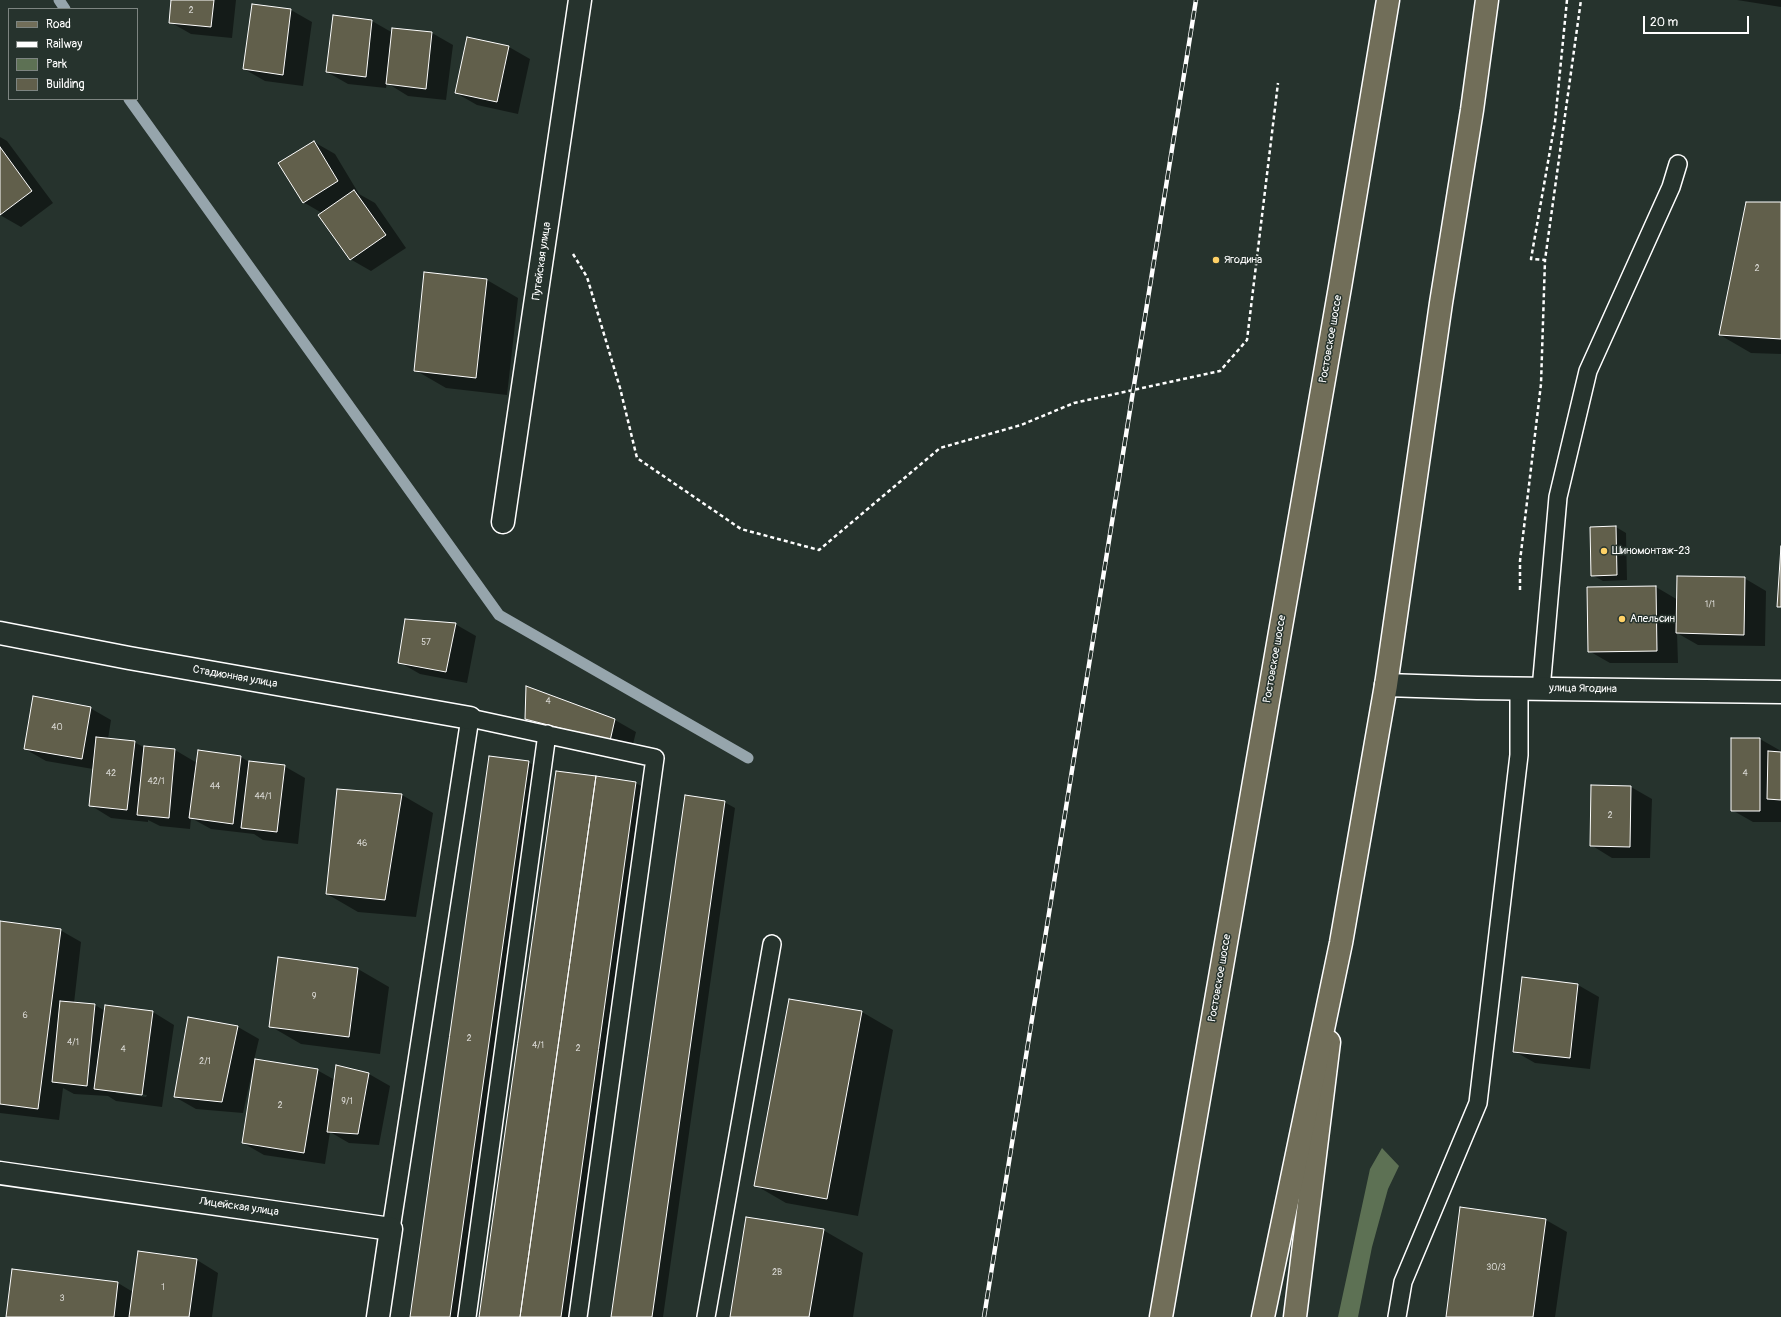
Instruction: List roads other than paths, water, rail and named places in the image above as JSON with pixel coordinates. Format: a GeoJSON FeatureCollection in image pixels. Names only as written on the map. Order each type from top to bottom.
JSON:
{"type":"FeatureCollection","features":[{"type":"Feature","properties":{"kind":"main road","name":"Ростовское шоссе"},"geometry":{"type":"LineString","coordinates":[[1161,1317],[1340,286],[1388,0]]}},
{"type":"Feature","properties":{"kind":"main road"},"geometry":{"type":"LineString","coordinates":[[1263,1317],[1342,943],[1386,685],[1441,303],[1472,110],[1487,0]]}},
{"type":"Feature","properties":{"kind":"main road"},"geometry":{"type":"LineString","coordinates":[[1295,1317],[1342,943]]}},
{"type":"Feature","properties":{"kind":"street","name":"Путейская улица"},"geometry":{"type":"LineString","coordinates":[[503,522],[580,0]]}},
{"type":"Feature","properties":{"kind":"street","name":"Стадионная улица"},"geometry":{"type":"LineString","coordinates":[[0,633],[137,660],[470,718]]}},
{"type":"Feature","properties":{"kind":"street","name":"улица Ягодина"},"geometry":{"type":"LineString","coordinates":[[1386,685],[1519,689],[1781,692]]}},
{"type":"Feature","properties":{"kind":"street","name":"Лицейская улица"},"geometry":{"type":"LineString","coordinates":[[0,1172],[391,1229]]}},
{"type":"Feature","properties":{"kind":"street"},"geometry":{"type":"LineString","coordinates":[[378,1317],[391,1229]]}},
{"type":"Feature","properties":{"kind":"lane"},"geometry":{"type":"LineString","coordinates":[[1541,689],[1558,497],[1588,371],[1670,187],[1678,164]]}},
{"type":"Feature","properties":{"kind":"lane"},"geometry":{"type":"LineString","coordinates":[[1398,1317],[1403,1282],[1478,1103],[1519,755],[1519,689]]}},
{"type":"Feature","properties":{"kind":"lane"},"geometry":{"type":"LineString","coordinates":[[391,1229],[470,718],[655,758],[578,1317]]}},
{"type":"Feature","properties":{"kind":"lane"},"geometry":{"type":"LineString","coordinates":[[467,1317],[547,734]]}},
{"type":"Feature","properties":{"kind":"lane"},"geometry":{"type":"LineString","coordinates":[[706,1317],[772,944]]}},
{"type":"Feature","properties":{"kind":"waterway"},"geometry":{"type":"LineString","coordinates":[[59,0],[64,8]]}},
{"type":"Feature","properties":{"kind":"waterway"},"geometry":{"type":"LineString","coordinates":[[130,100],[499,615],[748,758]]}},
{"type":"Feature","properties":{"kind":"railway"},"geometry":{"type":"LineString","coordinates":[[984,1317],[1196,0]]}},
{"type":"Feature","properties":{"kind":"place","name":"Ягодина"},"geometry":{"type":"Point","coordinates":[1216,260]}},
{"type":"Feature","properties":{"kind":"place","name":"Шиномонтаж-23"},"geometry":{"type":"Point","coordinates":[1604,551]}},
{"type":"Feature","properties":{"kind":"place","name":"Апельсин"},"geometry":{"type":"Point","coordinates":[1622,619]}}]}
